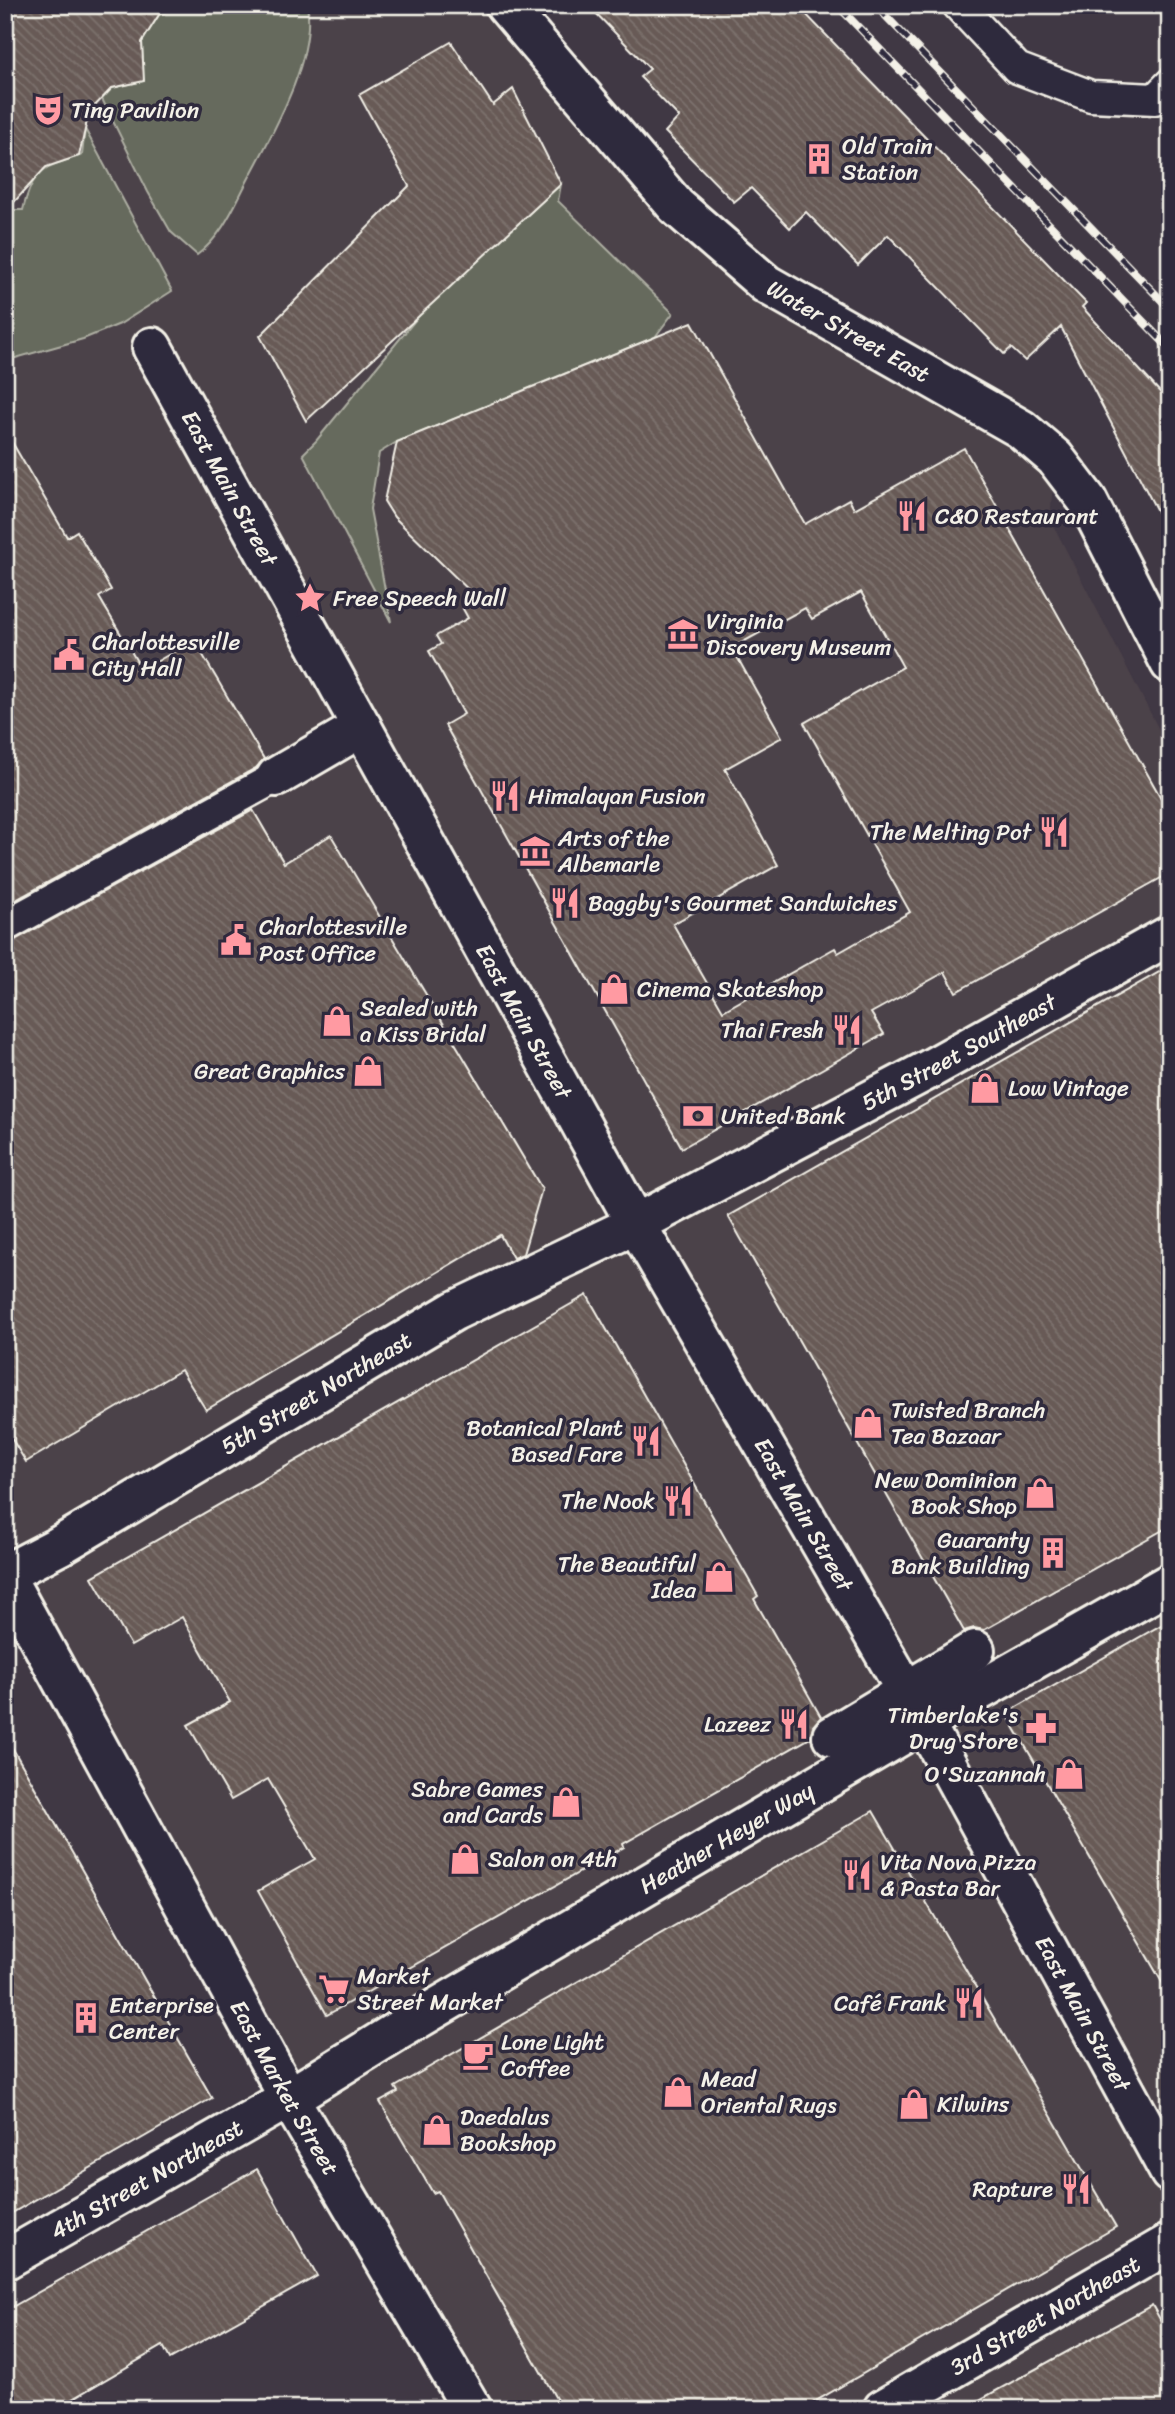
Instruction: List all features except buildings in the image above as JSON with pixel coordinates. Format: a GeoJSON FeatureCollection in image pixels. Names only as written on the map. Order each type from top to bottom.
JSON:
{"type":"FeatureCollection","features":[{"type":"Feature","properties":{"kind":"street","name":"Water Street East"},"geometry":{"type":"LineString","coordinates":[[505,5],[676,206],[766,284],[1021,429],[1055,458],[1087,500],[1170,663]]}},
{"type":"Feature","properties":{"kind":"street","name":"East Main Street"},"geometry":{"type":"LineString","coordinates":[[152,347],[636,1224],[922,1719],[1170,2173]]}},
{"type":"Feature","properties":{"kind":"street"},"geometry":{"type":"LineString","coordinates":[[276,777],[362,727]]}},
{"type":"Feature","properties":{"kind":"street","name":"5th Street Southeast"},"geometry":{"type":"LineString","coordinates":[[636,1224],[947,1060],[1170,935]]}},
{"type":"Feature","properties":{"kind":"street","name":"5th Street Northeast"},"geometry":{"type":"LineString","coordinates":[[5,1575],[59,1546],[454,1311],[636,1224]]}},
{"type":"Feature","properties":{"kind":"street","name":"East Market Street"},"geometry":{"type":"LineString","coordinates":[[5,1575],[289,2098],[472,2409]]}},
{"type":"Feature","properties":{"kind":"street","name":"Heather Heyer Way"},"geometry":{"type":"LineString","coordinates":[[289,2098],[922,1719],[1170,1583]]}},
{"type":"Feature","properties":{"kind":"street"},"geometry":{"type":"LineString","coordinates":[[861,1789],[922,1719],[975,1650]]}},
{"type":"Feature","properties":{"kind":"street"},"geometry":{"type":"LineString","coordinates":[[832,1736],[1003,1706]]}},
{"type":"Feature","properties":{"kind":"street","name":"4th Street Northeast"},"geometry":{"type":"LineString","coordinates":[[5,2260],[289,2098]]}},
{"type":"Feature","properties":{"kind":"street","name":"3rd Street Northeast"},"geometry":{"type":"LineString","coordinates":[[883,2409],[1170,2243]]}},
{"type":"Feature","properties":{"kind":"lane"},"geometry":{"type":"LineString","coordinates":[[958,5],[1017,68],[1091,96],[1155,99],[1170,84]]}},
{"type":"Feature","properties":{"kind":"lane"},"geometry":{"type":"LineString","coordinates":[[5,926],[276,777]]}},
{"type":"Feature","properties":{"kind":"shaded area"},"geometry":{"type":"Polygon","coordinates":[[[5,5],[505,5],[676,206],[1055,458],[1050,519],[1170,751],[1170,2409],[472,2409],[5,1576],[5,5]]]}},
{"type":"Feature","properties":{"kind":"shaded area"},"geometry":{"type":"Polygon","coordinates":[[[183,5],[307,5],[305,48],[291,93],[228,219],[214,239],[197,255],[171,232],[102,99],[112,88],[143,81],[142,42],[159,15],[183,5]]]}},
{"type":"Feature","properties":{"kind":"shaded area"},"geometry":{"type":"Polygon","coordinates":[[[85,129],[172,291],[120,324],[83,339],[5,361],[5,210],[23,210],[31,186],[42,172],[82,155],[85,129]]]}},
{"type":"Feature","properties":{"kind":"shaded area"},"geometry":{"type":"Polygon","coordinates":[[[561,184],[558,201],[673,313],[655,337],[397,442],[379,453],[370,509],[391,622],[303,454],[421,313],[561,184]]]}},
{"type":"Feature","properties":{"kind":"railway"},"geometry":{"type":"LineString","coordinates":[[837,5],[1170,349]]}},
{"type":"Feature","properties":{"kind":"railway"},"geometry":{"type":"LineString","coordinates":[[875,5],[1170,309]]}},
{"type":"Feature","properties":{"kind":"place","name":"Ting Pavilion"},"geometry":{"type":"Point","coordinates":[48,110]}},
{"type":"Feature","properties":{"kind":"place","name":"Old Train Station"},"geometry":{"type":"Point","coordinates":[819,159]}},
{"type":"Feature","properties":{"kind":"place","name":"C&O Restaurant"},"geometry":{"type":"Point","coordinates":[912,516]}},
{"type":"Feature","properties":{"kind":"place","name":"Free Speech Wall"},"geometry":{"type":"Point","coordinates":[310,598]}},
{"type":"Feature","properties":{"kind":"place","name":"Virginia Discovery Museum"},"geometry":{"type":"Point","coordinates":[683,634]}},
{"type":"Feature","properties":{"kind":"place","name":"Charlottesville City Hall"},"geometry":{"type":"Point","coordinates":[69,655]}},
{"type":"Feature","properties":{"kind":"place","name":"Himalayan Fusion"},"geometry":{"type":"Point","coordinates":[505,796]}},
{"type":"Feature","properties":{"kind":"place","name":"The Melting Pot"},"geometry":{"type":"Point","coordinates":[1054,832]}},
{"type":"Feature","properties":{"kind":"place","name":"Arts of the Albemarle"},"geometry":{"type":"Point","coordinates":[535,851]}},
{"type":"Feature","properties":{"kind":"place","name":"Baggby's Gourmet Sandwiches"},"geometry":{"type":"Point","coordinates":[565,903]}},
{"type":"Feature","properties":{"kind":"place","name":"Charlottesville Post Office"},"geometry":{"type":"Point","coordinates":[236,940]}},
{"type":"Feature","properties":{"kind":"place","name":"Cinema Skateshop"},"geometry":{"type":"Point","coordinates":[614,989]}},
{"type":"Feature","properties":{"kind":"place","name":"Sealed with a Kiss Bridal"},"geometry":{"type":"Point","coordinates":[337,1021]}},
{"type":"Feature","properties":{"kind":"place","name":"Thai Fresh"},"geometry":{"type":"Point","coordinates":[847,1030]}},
{"type":"Feature","properties":{"kind":"place","name":"Great Graphics"},"geometry":{"type":"Point","coordinates":[368,1071]}},
{"type":"Feature","properties":{"kind":"place","name":"Low Vintage"},"geometry":{"type":"Point","coordinates":[985,1088]}},
{"type":"Feature","properties":{"kind":"place","name":"United Bank"},"geometry":{"type":"Point","coordinates":[698,1116]}},
{"type":"Feature","properties":{"kind":"place","name":"Twisted Branch Tea Bazaar"},"geometry":{"type":"Point","coordinates":[868,1423]}},
{"type":"Feature","properties":{"kind":"place","name":"Botanical Plant Based Fare"},"geometry":{"type":"Point","coordinates":[646,1441]}},
{"type":"Feature","properties":{"kind":"place","name":"New Dominion Book Shop"},"geometry":{"type":"Point","coordinates":[1040,1493]}},
{"type":"Feature","properties":{"kind":"place","name":"The Nook"},"geometry":{"type":"Point","coordinates":[678,1501]}},
{"type":"Feature","properties":{"kind":"place","name":"Guaranty Bank Building"},"geometry":{"type":"Point","coordinates":[1053,1553]}},
{"type":"Feature","properties":{"kind":"place","name":"The Beautiful Idea"},"geometry":{"type":"Point","coordinates":[719,1577]}},
{"type":"Feature","properties":{"kind":"place","name":"Lazeez"},"geometry":{"type":"Point","coordinates":[794,1724]}},
{"type":"Feature","properties":{"kind":"place","name":"Timberlake's Drug Store"},"geometry":{"type":"Point","coordinates":[1041,1728]}},
{"type":"Feature","properties":{"kind":"place","name":"O'Suzannah"},"geometry":{"type":"Point","coordinates":[1069,1774]}},
{"type":"Feature","properties":{"kind":"place","name":"Sabre Games and Cards"},"geometry":{"type":"Point","coordinates":[566,1802]}},
{"type":"Feature","properties":{"kind":"place","name":"Salon on 4th"},"geometry":{"type":"Point","coordinates":[465,1859]}},
{"type":"Feature","properties":{"kind":"place","name":"Vita Nova Pizza & Pasta Bar"},"geometry":{"type":"Point","coordinates":[857,1875]}},
{"type":"Feature","properties":{"kind":"place","name":"Market Street Market"},"geometry":{"type":"Point","coordinates":[334,1989]}},
{"type":"Feature","properties":{"kind":"place","name":"Café Frank"},"geometry":{"type":"Point","coordinates":[969,2003]}},
{"type":"Feature","properties":{"kind":"place","name":"Enterprise Center"},"geometry":{"type":"Point","coordinates":[86,2018]}},
{"type":"Feature","properties":{"kind":"place","name":"Lone Light Coffee"},"geometry":{"type":"Point","coordinates":[478,2055]}},
{"type":"Feature","properties":{"kind":"place","name":"Mead Oriental Rugs"},"geometry":{"type":"Point","coordinates":[678,2092]}},
{"type":"Feature","properties":{"kind":"place","name":"Kilwins"},"geometry":{"type":"Point","coordinates":[914,2104]}},
{"type":"Feature","properties":{"kind":"place","name":"Daedalus Bookshop"},"geometry":{"type":"Point","coordinates":[437,2130]}},
{"type":"Feature","properties":{"kind":"place","name":"Rapture"},"geometry":{"type":"Point","coordinates":[1076,2189]}}]}
